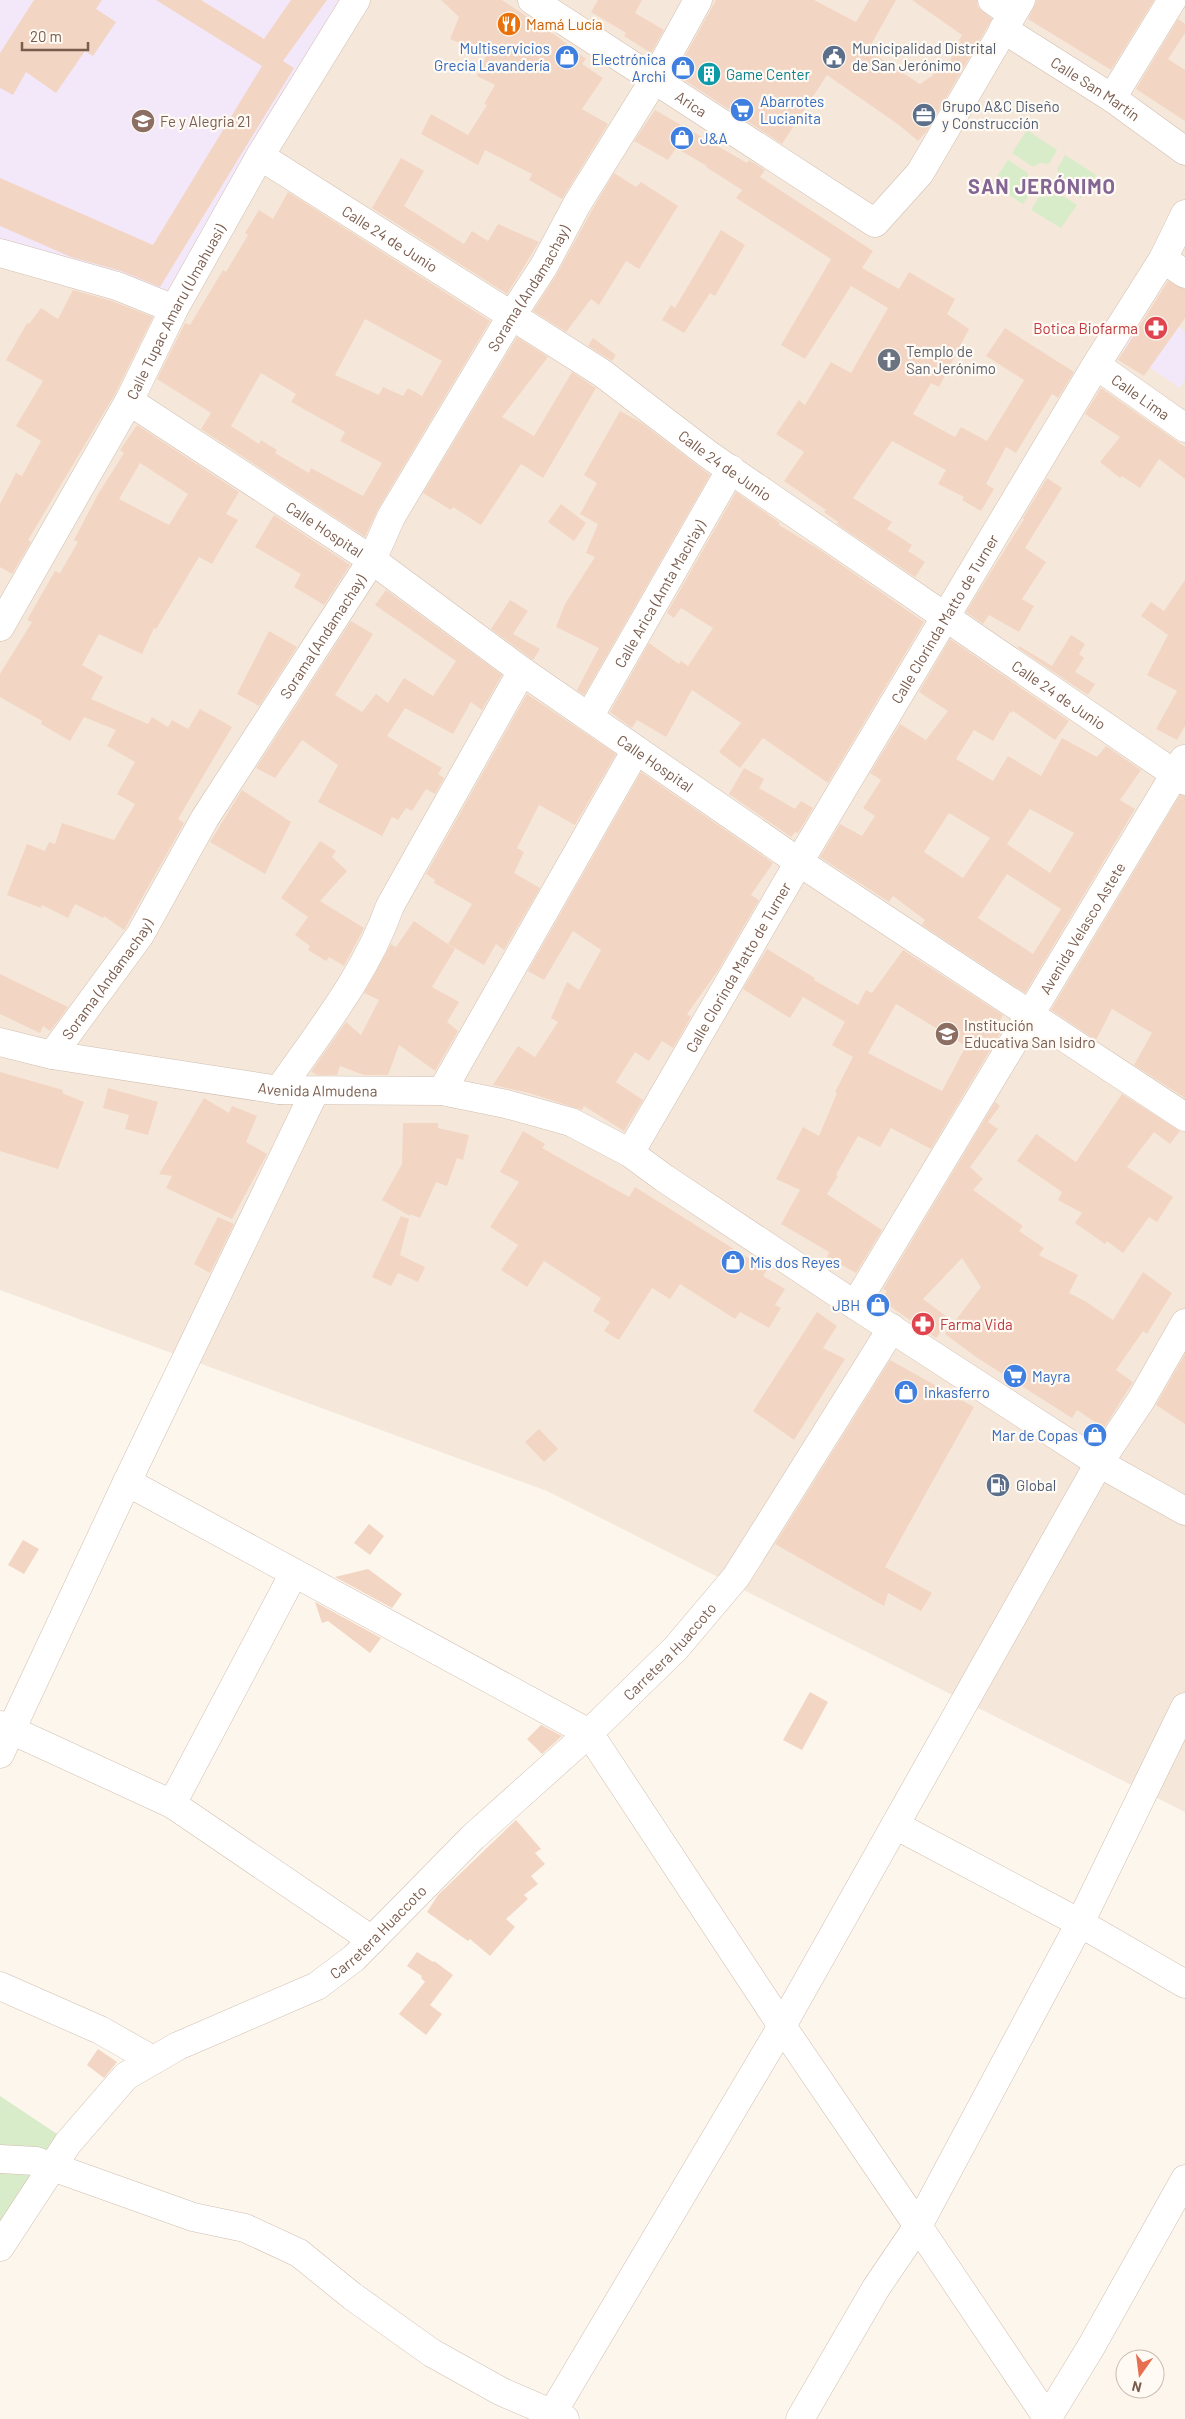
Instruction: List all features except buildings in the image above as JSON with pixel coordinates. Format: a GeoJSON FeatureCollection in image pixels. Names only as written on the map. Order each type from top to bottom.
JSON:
{"type":"FeatureCollection","features":[{"type":"Feature","properties":{"kind":"street","name":"Calle Tupac Amaru (Umahuasi)"},"geometry":{"type":"LineString","coordinates":[[0,627],[130,401],[174,309],[260,156],[356,0]]}},
{"type":"Feature","properties":{"kind":"street","name":"Arica"},"geometry":{"type":"LineString","coordinates":[[532,0],[875,223],[920,173],[1007,11]]}},
{"type":"Feature","properties":{"kind":"street","name":"Sorama (Andamachay)"},"geometry":{"type":"LineString","coordinates":[[52,1055],[140,935],[205,818],[372,560],[391,517],[512,315],[544,266],[577,204],[654,80],[698,0]]}},
{"type":"Feature","properties":{"kind":"street"},"geometry":{"type":"LineString","coordinates":[[1112,98],[1172,0]]}},
{"type":"Feature","properties":{"kind":"street","name":"Calle San Martín"},"geometry":{"type":"LineString","coordinates":[[1007,11],[1112,98],[1185,151]]}},
{"type":"Feature","properties":{"kind":"street","name":"Calle 24 de Junio"},"geometry":{"type":"LineString","coordinates":[[260,156],[602,374],[709,456],[731,469],[946,618],[1182,771]]}},
{"type":"Feature","properties":{"kind":"street","name":"Calle Clorinda Matto de Turner"},"geometry":{"type":"LineString","coordinates":[[630,1153],[799,862],[1096,365],[1163,259],[1185,214]]}},
{"type":"Feature","properties":{"kind":"street"},"geometry":{"type":"LineString","coordinates":[[0,253],[117,286],[174,309]]}},
{"type":"Feature","properties":{"kind":"street"},"geometry":{"type":"LineString","coordinates":[[1163,259],[1185,274]]}},
{"type":"Feature","properties":{"kind":"street","name":"Calle Lima"},"geometry":{"type":"LineString","coordinates":[[1096,365],[1185,428]]}},
{"type":"Feature","properties":{"kind":"street","name":"Calle Hospital"},"geometry":{"type":"LineString","coordinates":[[130,401],[372,560],[522,671],[799,862],[1185,1117]]}},
{"type":"Feature","properties":{"kind":"street","name":"Calle Arica (Amta Mach'ay)"},"geometry":{"type":"LineString","coordinates":[[589,717],[731,469]]}},
{"type":"Feature","properties":{"kind":"street"},"geometry":{"type":"LineString","coordinates":[[278,1090],[357,978],[380,934],[390,906],[522,671]]}},
{"type":"Feature","properties":{"kind":"street"},"geometry":{"type":"LineString","coordinates":[[442,1091],[636,750]]}},
{"type":"Feature","properties":{"kind":"street","name":"Avenida Velasco Astete"},"geometry":{"type":"LineString","coordinates":[[855,1305],[1031,1014],[1182,771]]}},
{"type":"Feature","properties":{"kind":"street","name":"Avenida Almudena"},"geometry":{"type":"LineString","coordinates":[[0,1042],[52,1055],[278,1090],[442,1091],[506,1104],[571,1122],[630,1153]]}},
{"type":"Feature","properties":{"kind":"street"},"geometry":{"type":"LineString","coordinates":[[315,1091],[4,1736],[172,1804],[372,1940]]}},
{"type":"Feature","properties":{"kind":"street"},"geometry":{"type":"LineString","coordinates":[[630,1153],[664,1178],[855,1305],[1099,1463],[1185,1511]]}},
{"type":"Feature","properties":{"kind":"street"},"geometry":{"type":"LineString","coordinates":[[0,2159],[36,2161],[192,2217],[245,2228],[299,2253],[384,2320],[432,2353],[502,2392],[559,2416],[782,2026],[1099,1463],[1142,1400],[1185,1323]]}},
{"type":"Feature","properties":{"kind":"street","name":"Carretera Huaccoto"},"geometry":{"type":"LineString","coordinates":[[0,2246],[68,2144],[126,2076],[178,2046],[317,1986],[354,1958],[473,1837],[589,1733],[676,1648],[736,1577],[892,1328]]}},
{"type":"Feature","properties":{"kind":"street"},"geometry":{"type":"LineString","coordinates":[[127,1482],[589,1733],[782,2026],[1048,2419],[1091,2347],[1185,2179]]}},
{"type":"Feature","properties":{"kind":"street"},"geometry":{"type":"LineString","coordinates":[[172,1804],[294,1573]]}},
{"type":"Feature","properties":{"kind":"street"},"geometry":{"type":"LineString","coordinates":[[800,2419],[876,2288],[918,2226],[1080,1923],[1185,1708]]}},
{"type":"Feature","properties":{"kind":"street"},"geometry":{"type":"LineString","coordinates":[[895,1825],[1080,1923],[1185,1984]]}},
{"type":"Feature","properties":{"kind":"street"},"geometry":{"type":"LineString","coordinates":[[0,1986],[100,2030],[153,2060]]}},
{"type":"Feature","properties":{"kind":"shaded area"},"geometry":{"type":"Polygon","coordinates":[[[0,0],[1185,0],[1185,1812],[547,1491],[0,1290],[0,0]]]}},
{"type":"Feature","properties":{"kind":"shaded area","name":"Fe y Alegria 21"},"geometry":{"type":"Polygon","coordinates":[[[0,0],[362,0],[171,305],[0,241],[0,0]]]}},
{"type":"Feature","properties":{"kind":"shaded area"},"geometry":{"type":"Polygon","coordinates":[[[1179,326],[1185,333],[1185,380],[1180,388],[1121,348],[1133,331],[1162,350],[1179,326]]]}},
{"type":"Feature","properties":{"kind":"green space"},"geometry":{"type":"Polygon","coordinates":[[[1027,130],[1057,150],[1049,164],[1040,163],[1033,167],[1012,153],[1027,130]]]}},
{"type":"Feature","properties":{"kind":"green space"},"geometry":{"type":"Polygon","coordinates":[[[1065,155],[1096,175],[1081,198],[1060,185],[1061,178],[1057,169],[1065,155]]]}},
{"type":"Feature","properties":{"kind":"green space"},"geometry":{"type":"Polygon","coordinates":[[[1008,160],[1028,173],[1027,185],[1031,192],[1023,204],[992,184],[1008,160]]]}},
{"type":"Feature","properties":{"kind":"green space"},"geometry":{"type":"Polygon","coordinates":[[[1057,192],[1077,205],[1061,228],[1031,210],[1039,197],[1051,196],[1057,192]]]}},
{"type":"Feature","properties":{"kind":"green space"},"geometry":{"type":"Polygon","coordinates":[[[0,2096],[66,2140],[0,2229],[0,2096]]]}},
{"type":"Feature","properties":{"kind":"place","name":"Mamá Lucía"},"geometry":{"type":"Point","coordinates":[509,24]}},
{"type":"Feature","properties":{"kind":"place","name":"Multiservicios Grecia Lavandería"},"geometry":{"type":"Point","coordinates":[567,57]}},
{"type":"Feature","properties":{"kind":"place","name":"Municipalidad Distrital de San Jerónimo"},"geometry":{"type":"Point","coordinates":[834,57]}},
{"type":"Feature","properties":{"kind":"place","name":"Electrónica Archi"},"geometry":{"type":"Point","coordinates":[683,68]}},
{"type":"Feature","properties":{"kind":"place","name":"Game Center"},"geometry":{"type":"Point","coordinates":[709,74]}},
{"type":"Feature","properties":{"kind":"place","name":"Abarrotes Lucianita"},"geometry":{"type":"Point","coordinates":[742,110]}},
{"type":"Feature","properties":{"kind":"place","name":"Grupo A&C Diseño y Construcción"},"geometry":{"type":"Point","coordinates":[924,115]}},
{"type":"Feature","properties":{"kind":"place","name":"Fe y Alegria 21"},"geometry":{"type":"Point","coordinates":[143,121]}},
{"type":"Feature","properties":{"kind":"place","name":"J&A"},"geometry":{"type":"Point","coordinates":[682,138]}},
{"type":"Feature","properties":{"kind":"place","name":"Botica Biofarma"},"geometry":{"type":"Point","coordinates":[1156,328]}},
{"type":"Feature","properties":{"kind":"place","name":"Templo de San Jerónimo"},"geometry":{"type":"Point","coordinates":[889,360]}},
{"type":"Feature","properties":{"kind":"place","name":"Institución Educativa San Isidro"},"geometry":{"type":"Point","coordinates":[947,1034]}},
{"type":"Feature","properties":{"kind":"place","name":"Mis dos Reyes"},"geometry":{"type":"Point","coordinates":[733,1262]}},
{"type":"Feature","properties":{"kind":"place","name":"JBH"},"geometry":{"type":"Point","coordinates":[878,1305]}},
{"type":"Feature","properties":{"kind":"place","name":"Farma Vida"},"geometry":{"type":"Point","coordinates":[923,1324]}},
{"type":"Feature","properties":{"kind":"place","name":"Mayra"},"geometry":{"type":"Point","coordinates":[1015,1376]}},
{"type":"Feature","properties":{"kind":"place","name":"Inkasferro"},"geometry":{"type":"Point","coordinates":[906,1392]}},
{"type":"Feature","properties":{"kind":"place","name":"Mar de Copas"},"geometry":{"type":"Point","coordinates":[1095,1435]}},
{"type":"Feature","properties":{"kind":"place","name":"Global"},"geometry":{"type":"Point","coordinates":[998,1485]}},
{"type":"Feature","properties":{"kind":"district","name":"SAN JERÓNIMO"},"geometry":{"type":"Point","coordinates":[1042,186]}}]}
